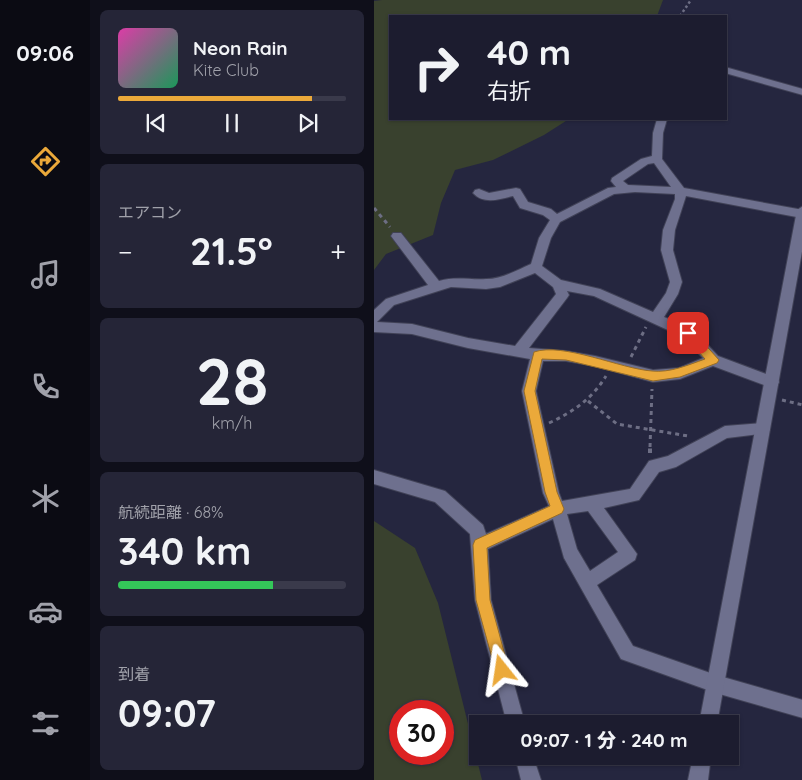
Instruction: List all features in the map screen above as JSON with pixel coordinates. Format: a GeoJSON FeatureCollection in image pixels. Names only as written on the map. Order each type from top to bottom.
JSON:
{"type":"FeatureCollection","features":[{"type":"Feature","properties":{"kind":"street"},"geometry":{"type":"LineString","coordinates":[[727,71],[802,92]]}},
{"type":"Feature","properties":{"kind":"street"},"geometry":{"type":"LineString","coordinates":[[656,318],[672,294],[676,282],[667,250],[669,230],[681,199],[680,191],[657,159],[658,133],[662,120]]}},
{"type":"Feature","properties":{"kind":"street"},"geometry":{"type":"LineString","coordinates":[[626,189],[616,181],[645,161],[657,159]]}},
{"type":"Feature","properties":{"kind":"street"},"geometry":{"type":"LineString","coordinates":[[536,267],[545,238],[556,219],[612,191],[635,188],[680,191],[802,212],[764,429],[710,715]]}},
{"type":"Feature","properties":{"kind":"street"},"geometry":{"type":"LineString","coordinates":[[479,194],[488,197],[516,192],[524,205],[548,212],[556,219]]}},
{"type":"Feature","properties":{"kind":"street"},"geometry":{"type":"LineString","coordinates":[[397,236],[437,287]]}},
{"type":"Feature","properties":{"kind":"street"},"geometry":{"type":"LineString","coordinates":[[519,351],[562,295],[557,284],[536,267]]}},
{"type":"Feature","properties":{"kind":"street"},"geometry":{"type":"LineString","coordinates":[[377,312],[390,302],[451,282],[486,284],[500,282],[536,267]]}},
{"type":"Feature","properties":{"kind":"street"},"geometry":{"type":"LineString","coordinates":[[557,284],[596,292],[688,333],[713,360],[770,389]]}},
{"type":"Feature","properties":{"kind":"street"},"geometry":{"type":"LineString","coordinates":[[374,327],[412,329],[538,355],[566,356],[653,376],[680,373],[713,360]]}},
{"type":"Feature","properties":{"kind":"street"},"geometry":{"type":"LineString","coordinates":[[538,355],[530,391],[551,492],[558,509],[570,552],[627,653],[716,684],[802,709]]}},
{"type":"Feature","properties":{"kind":"street"},"geometry":{"type":"LineString","coordinates":[[480,545],[558,509],[634,495],[654,466],[671,462],[726,432],[764,429]]}},
{"type":"Feature","properties":{"kind":"street"},"geometry":{"type":"LineString","coordinates":[[374,477],[440,496],[477,530],[480,545],[483,600],[514,715]]}},
{"type":"Feature","properties":{"kind":"street"},"geometry":{"type":"LineString","coordinates":[[587,582],[629,554],[592,503]]}},
{"type":"Feature","properties":{"kind":"street"},"geometry":{"type":"LineString","coordinates":[[527,765],[531,780]]}},
{"type":"Feature","properties":{"kind":"street"},"geometry":{"type":"LineString","coordinates":[[698,780],[700,765]]}},
{"type":"Feature","properties":{"kind":"path"},"geometry":{"type":"LineString","coordinates":[[681,15],[691,0]]}},
{"type":"Feature","properties":{"kind":"path"},"geometry":{"type":"LineString","coordinates":[[374,208],[397,236]]}},
{"type":"Feature","properties":{"kind":"path"},"geometry":{"type":"LineString","coordinates":[[627,369],[647,325],[656,318]]}},
{"type":"Feature","properties":{"kind":"path"},"geometry":{"type":"LineString","coordinates":[[537,429],[559,419],[588,401],[599,389],[612,366]]}},
{"type":"Feature","properties":{"kind":"path"},"geometry":{"type":"LineString","coordinates":[[653,376],[650,461],[654,466]]}},
{"type":"Feature","properties":{"kind":"path"},"geometry":{"type":"LineString","coordinates":[[770,389],[802,405]]}},
{"type":"Feature","properties":{"kind":"path"},"geometry":{"type":"LineString","coordinates":[[588,401],[616,424],[702,438],[709,442]]}},
{"type":"Feature","properties":{"kind":"green space"},"geometry":{"type":"Polygon","coordinates":[[[663,0],[657,15],[389,15],[389,120],[567,120],[544,135],[493,160],[455,170],[441,203],[433,235],[386,254],[374,270],[374,1],[663,0]]]}},
{"type":"Feature","properties":{"kind":"green space"},"geometry":{"type":"Polygon","coordinates":[[[374,521],[415,548],[438,603],[469,728],[469,765],[478,765],[482,780],[374,780],[374,521]]]}},
{"type":"Feature","properties":{"kind":"route"},"geometry":{"type":"LineString","coordinates":[[502,670],[483,600],[480,545],[558,509],[551,492],[530,391],[538,355],[566,356],[595,361],[653,376],[680,373],[713,360],[688,333]]}}]}
